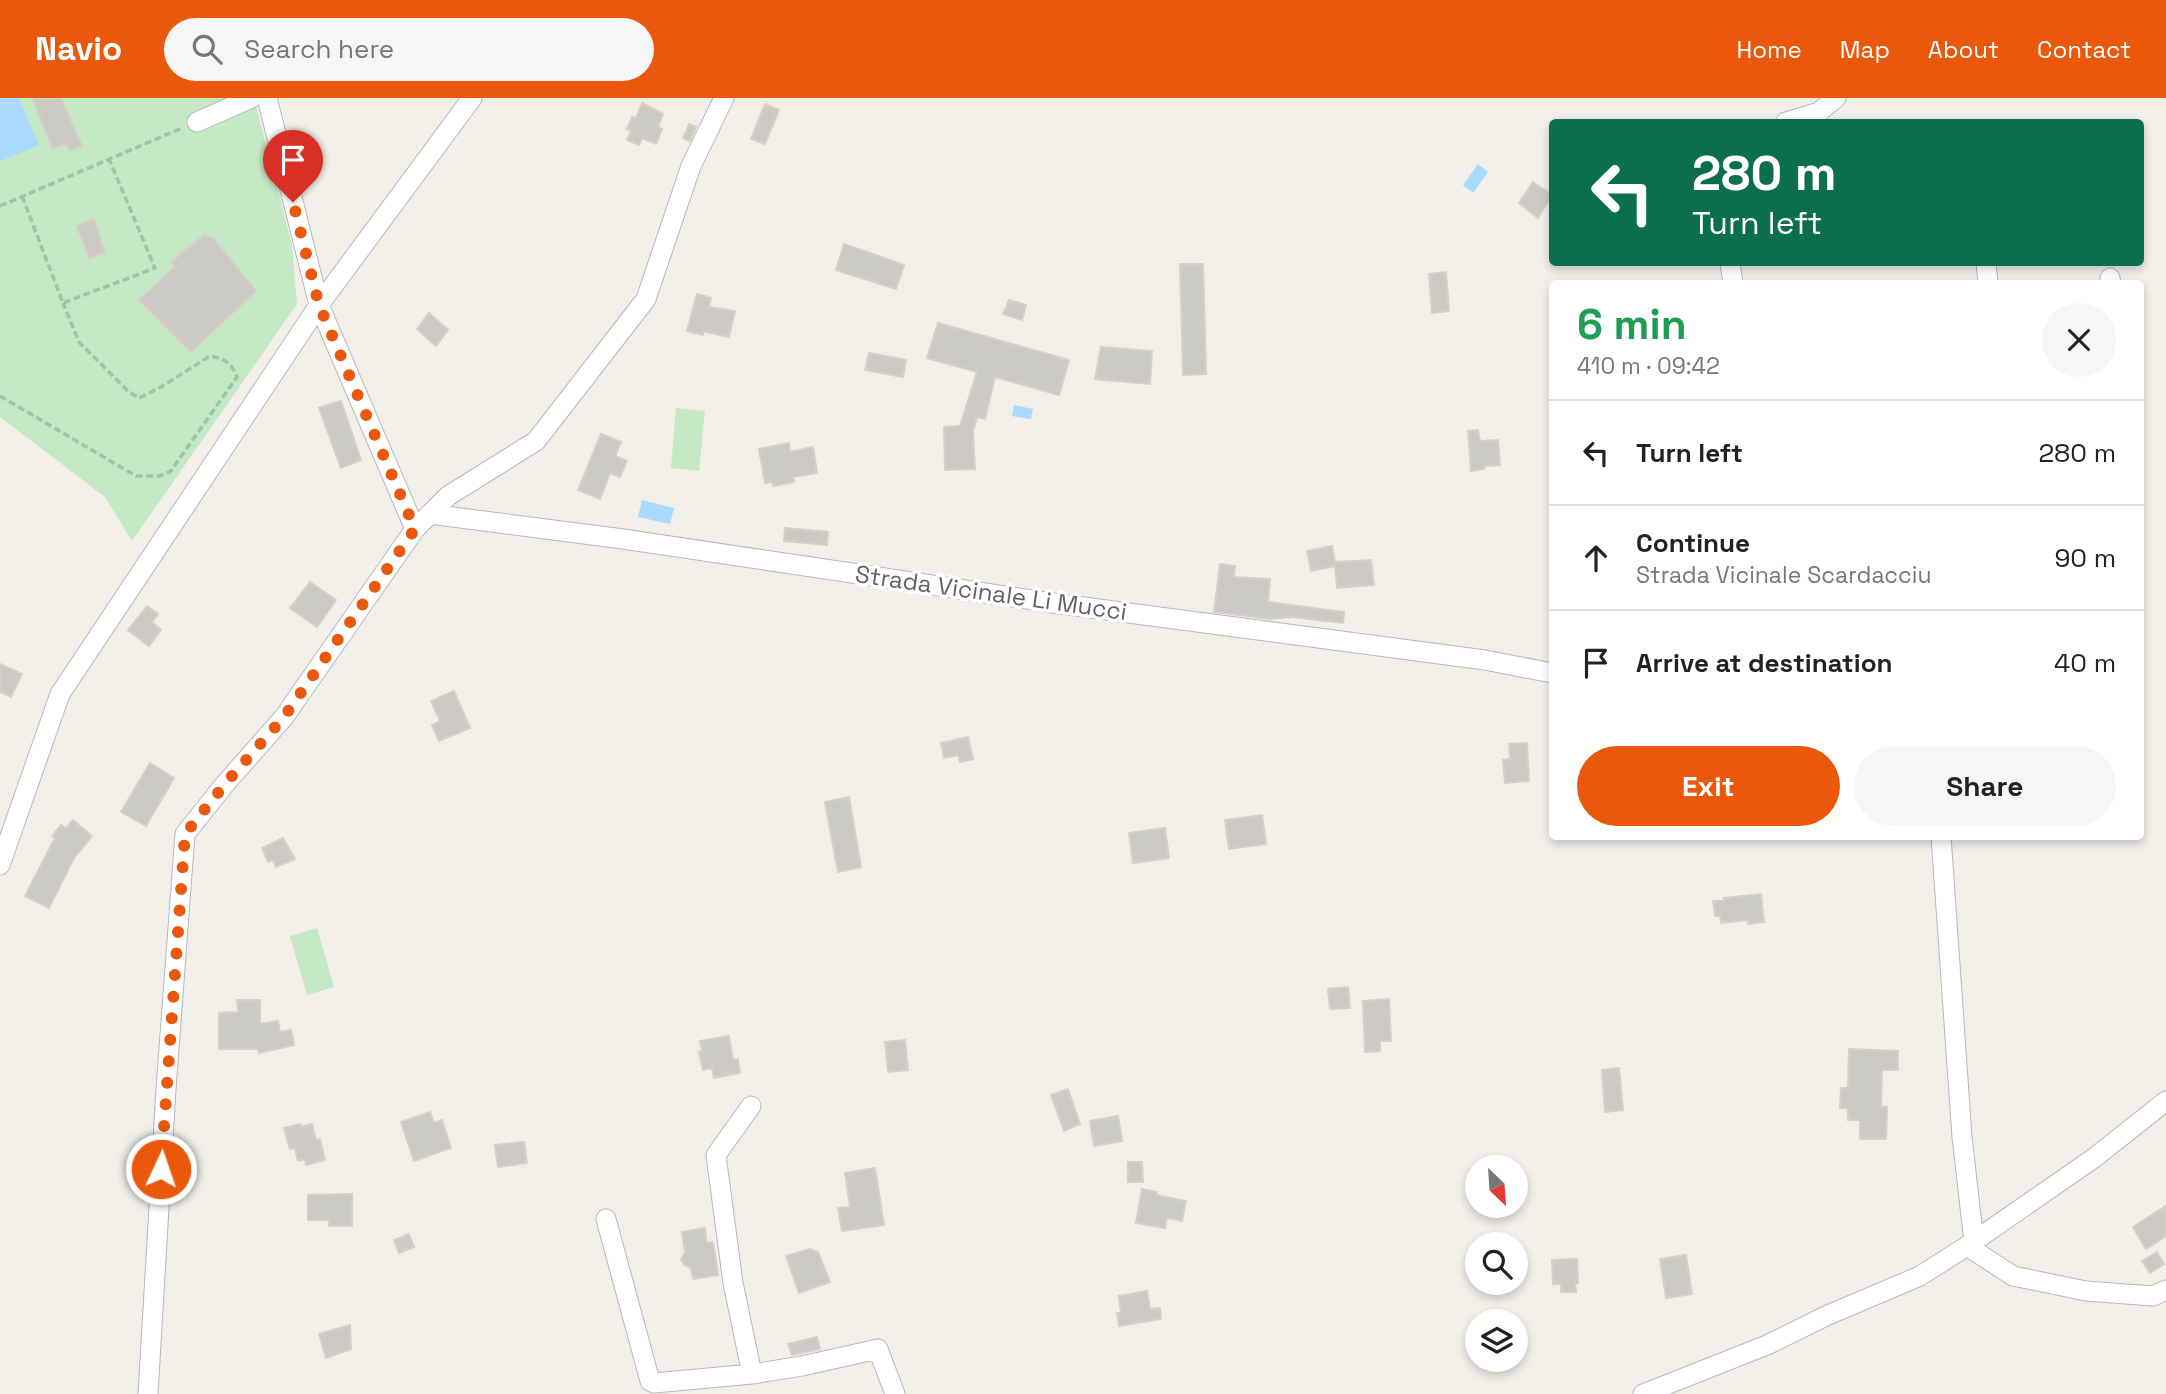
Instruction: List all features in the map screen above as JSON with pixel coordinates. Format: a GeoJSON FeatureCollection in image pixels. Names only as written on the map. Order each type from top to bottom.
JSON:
{"type":"FeatureCollection","features":[{"type":"Feature","properties":{"kind":"street"},"geometry":{"type":"LineString","coordinates":[[197,122],[251,98]]}},
{"type":"Feature","properties":{"kind":"street"},"geometry":{"type":"LineString","coordinates":[[267,98],[319,305],[415,529]]}},
{"type":"Feature","properties":{"kind":"street"},"geometry":{"type":"LineString","coordinates":[[0,865],[60,694],[319,305],[472,98]]}},
{"type":"Feature","properties":{"kind":"street"},"geometry":{"type":"LineString","coordinates":[[148,1394],[166,1089],[185,834],[284,717],[415,529],[448,496],[536,441],[646,299],[691,166],[724,98]]}},
{"type":"Feature","properties":{"kind":"street"},"geometry":{"type":"LineString","coordinates":[[1796,119],[1819,112],[1836,98]]}},
{"type":"Feature","properties":{"kind":"street","name":"Strada Vicinale Li Mucci"},"geometry":{"type":"LineString","coordinates":[[430,514],[624,539],[1066,605],[1485,660],[1549,672]]}},
{"type":"Feature","properties":{"kind":"street"},"geometry":{"type":"LineString","coordinates":[[1941,840],[1971,1244],[2013,1276],[2086,1291],[2153,1297],[2166,1290]]}},
{"type":"Feature","properties":{"kind":"street"},"geometry":{"type":"LineString","coordinates":[[1643,1394],[1767,1345],[1828,1315],[1920,1276],[1971,1244],[2094,1158],[2166,1101]]}},
{"type":"Feature","properties":{"kind":"street"},"geometry":{"type":"LineString","coordinates":[[751,1106],[716,1155],[733,1283],[752,1374]]}},
{"type":"Feature","properties":{"kind":"street"},"geometry":{"type":"LineString","coordinates":[[606,1219],[650,1381],[657,1384],[752,1374],[878,1349],[895,1394]]}},
{"type":"Feature","properties":{"kind":"path"},"geometry":{"type":"LineString","coordinates":[[0,205],[197,122]]}},
{"type":"Feature","properties":{"kind":"path"},"geometry":{"type":"LineString","coordinates":[[63,303],[155,268],[109,159]]}},
{"type":"Feature","properties":{"kind":"path"},"geometry":{"type":"LineString","coordinates":[[0,396],[136,475],[159,476],[170,472],[237,377],[233,366],[226,359],[210,356],[139,398],[128,391],[79,342],[22,196]]}},
{"type":"Feature","properties":{"kind":"green space"},"geometry":{"type":"Polygon","coordinates":[[[0,98],[254,98],[292,245],[297,304],[132,541],[105,497],[0,417],[0,98]]]}},
{"type":"Feature","properties":{"kind":"green space"},"geometry":{"type":"Polygon","coordinates":[[[676,408],[705,411],[699,471],[671,468],[676,408]]]}},
{"type":"Feature","properties":{"kind":"green space"},"geometry":{"type":"Polygon","coordinates":[[[317,928],[334,987],[307,995],[290,936],[317,928]]]}},
{"type":"Feature","properties":{"kind":"water"},"geometry":{"type":"Polygon","coordinates":[[[0,98],[19,98],[39,145],[0,161],[0,98]]]}},
{"type":"Feature","properties":{"kind":"water"},"geometry":{"type":"Polygon","coordinates":[[[1478,164],[1488,172],[1473,193],[1463,185],[1478,164]]]}},
{"type":"Feature","properties":{"kind":"water"},"geometry":{"type":"Polygon","coordinates":[[[1014,405],[1033,409],[1031,419],[1012,416],[1014,405]]]}},
{"type":"Feature","properties":{"kind":"water"},"geometry":{"type":"Polygon","coordinates":[[[642,500],[674,508],[670,524],[638,517],[642,500]]]}},
{"type":"Feature","properties":{"kind":"building"},"geometry":{"type":"Polygon","coordinates":[[[32,98],[61,98],[82,146],[70,151],[66,143],[53,149],[32,98]]]}},
{"type":"Feature","properties":{"kind":"building"},"geometry":{"type":"Polygon","coordinates":[[[642,103],[663,114],[658,127],[662,129],[656,144],[642,138],[639,145],[627,140],[631,131],[627,129],[632,117],[636,118],[642,103]]]}},
{"type":"Feature","properties":{"kind":"building"},"geometry":{"type":"Polygon","coordinates":[[[765,104],[779,110],[765,144],[751,139],[765,104]]]}},
{"type":"Feature","properties":{"kind":"building"},"geometry":{"type":"Polygon","coordinates":[[[689,124],[696,127],[690,141],[683,138],[689,124]]]}},
{"type":"Feature","properties":{"kind":"building"},"geometry":{"type":"Polygon","coordinates":[[[1533,182],[1549,193],[1549,200],[1538,218],[1519,203],[1533,182]]]}},
{"type":"Feature","properties":{"kind":"building"},"geometry":{"type":"Polygon","coordinates":[[[94,219],[105,253],[89,258],[77,226],[94,219]]]}},
{"type":"Feature","properties":{"kind":"building"},"geometry":{"type":"Polygon","coordinates":[[[204,235],[213,238],[256,291],[191,352],[139,300],[176,266],[171,262],[204,235]]]}},
{"type":"Feature","properties":{"kind":"building"},"geometry":{"type":"Polygon","coordinates":[[[844,244],[904,265],[896,289],[836,270],[844,244]]]}},
{"type":"Feature","properties":{"kind":"building"},"geometry":{"type":"Polygon","coordinates":[[[1180,264],[1203,264],[1206,374],[1183,375],[1180,264]]]}},
{"type":"Feature","properties":{"kind":"building"},"geometry":{"type":"Polygon","coordinates":[[[1446,272],[1449,311],[1432,313],[1429,274],[1446,272]]]}},
{"type":"Feature","properties":{"kind":"building"},"geometry":{"type":"Polygon","coordinates":[[[697,294],[711,298],[709,307],[735,311],[729,337],[703,331],[703,335],[687,331],[697,294]]]}},
{"type":"Feature","properties":{"kind":"building"},"geometry":{"type":"Polygon","coordinates":[[[1009,300],[1026,305],[1022,320],[1003,314],[1009,300]]]}},
{"type":"Feature","properties":{"kind":"building"},"geometry":{"type":"Polygon","coordinates":[[[429,313],[448,330],[436,346],[417,329],[429,313]]]}},
{"type":"Feature","properties":{"kind":"building"},"geometry":{"type":"Polygon","coordinates":[[[938,323],[1069,360],[1059,395],[995,377],[985,419],[977,417],[973,432],[975,469],[945,470],[944,427],[960,426],[977,372],[927,358],[938,323]]]}},
{"type":"Feature","properties":{"kind":"building"},"geometry":{"type":"Polygon","coordinates":[[[1101,347],[1152,351],[1150,384],[1095,379],[1101,347]]]}},
{"type":"Feature","properties":{"kind":"building"},"geometry":{"type":"Polygon","coordinates":[[[869,353],[906,360],[903,377],[865,370],[869,353]]]}},
{"type":"Feature","properties":{"kind":"building"},"geometry":{"type":"Polygon","coordinates":[[[341,401],[361,460],[341,468],[319,408],[341,401]]]}},
{"type":"Feature","properties":{"kind":"building"},"geometry":{"type":"Polygon","coordinates":[[[1478,430],[1480,441],[1498,440],[1500,465],[1484,466],[1484,469],[1471,471],[1468,431],[1478,430]]]}},
{"type":"Feature","properties":{"kind":"building"},"geometry":{"type":"Polygon","coordinates":[[[601,434],[621,442],[615,456],[627,461],[620,477],[610,473],[600,499],[578,490],[601,434]]]}},
{"type":"Feature","properties":{"kind":"building"},"geometry":{"type":"Polygon","coordinates":[[[789,443],[790,452],[813,447],[817,473],[793,477],[794,482],[773,486],[772,482],[765,483],[759,449],[789,443]]]}},
{"type":"Feature","properties":{"kind":"building"},"geometry":{"type":"Polygon","coordinates":[[[785,528],[828,532],[827,545],[784,541],[785,528]]]}},
{"type":"Feature","properties":{"kind":"building"},"geometry":{"type":"Polygon","coordinates":[[[1332,546],[1335,562],[1371,560],[1374,585],[1337,588],[1335,566],[1311,571],[1307,551],[1332,546]]]}},
{"type":"Feature","properties":{"kind":"building"},"geometry":{"type":"Polygon","coordinates":[[[1220,564],[1235,566],[1234,577],[1270,579],[1268,602],[1344,612],[1343,623],[1291,617],[1270,619],[1214,612],[1220,564]]]}},
{"type":"Feature","properties":{"kind":"building"},"geometry":{"type":"Polygon","coordinates":[[[310,582],[336,600],[317,627],[290,608],[310,582]]]}},
{"type":"Feature","properties":{"kind":"building"},"geometry":{"type":"Polygon","coordinates":[[[147,606],[158,614],[152,622],[161,630],[149,646],[128,630],[147,606]]]}},
{"type":"Feature","properties":{"kind":"building"},"geometry":{"type":"Polygon","coordinates":[[[0,664],[22,674],[11,697],[0,692],[0,664]]]}},
{"type":"Feature","properties":{"kind":"building"},"geometry":{"type":"Polygon","coordinates":[[[454,691],[470,728],[439,741],[432,725],[440,721],[431,701],[454,691]]]}},
{"type":"Feature","properties":{"kind":"building"},"geometry":{"type":"Polygon","coordinates":[[[968,737],[973,759],[960,762],[958,755],[944,758],[941,743],[968,737]]]}},
{"type":"Feature","properties":{"kind":"building"},"geometry":{"type":"Polygon","coordinates":[[[1527,743],[1529,781],[1505,783],[1503,760],[1510,759],[1509,744],[1527,743]]]}},
{"type":"Feature","properties":{"kind":"building"},"geometry":{"type":"Polygon","coordinates":[[[150,763],[174,778],[146,826],[121,812],[150,763]]]}},
{"type":"Feature","properties":{"kind":"building"},"geometry":{"type":"Polygon","coordinates":[[[849,797],[861,867],[838,872],[825,802],[849,797]]]}},
{"type":"Feature","properties":{"kind":"building"},"geometry":{"type":"Polygon","coordinates":[[[1262,815],[1266,844],[1229,849],[1225,820],[1262,815]]]}},
{"type":"Feature","properties":{"kind":"building"},"geometry":{"type":"Polygon","coordinates":[[[73,820],[92,836],[74,858],[49,908],[25,896],[55,838],[52,836],[61,825],[66,828],[73,820]]]}},
{"type":"Feature","properties":{"kind":"building"},"geometry":{"type":"Polygon","coordinates":[[[1165,828],[1169,858],[1133,863],[1129,833],[1165,828]]]}},
{"type":"Feature","properties":{"kind":"building"},"geometry":{"type":"Polygon","coordinates":[[[283,838],[295,859],[276,867],[273,860],[268,862],[262,848],[283,838]]]}},
{"type":"Feature","properties":{"kind":"building"},"geometry":{"type":"Polygon","coordinates":[[[1761,894],[1764,922],[1748,924],[1748,920],[1721,923],[1720,916],[1715,916],[1713,901],[1761,894]]]}},
{"type":"Feature","properties":{"kind":"building"},"geometry":{"type":"Polygon","coordinates":[[[1348,987],[1350,1008],[1330,1009],[1328,989],[1348,987]]]}},
{"type":"Feature","properties":{"kind":"building"},"geometry":{"type":"Polygon","coordinates":[[[1389,999],[1391,1041],[1380,1041],[1380,1051],[1365,1052],[1363,1001],[1389,999]]]}},
{"type":"Feature","properties":{"kind":"building"},"geometry":{"type":"Polygon","coordinates":[[[237,1000],[260,1000],[260,1024],[278,1021],[280,1032],[291,1030],[294,1045],[259,1053],[258,1049],[219,1049],[219,1013],[238,1012],[237,1000]]]}},
{"type":"Feature","properties":{"kind":"building"},"geometry":{"type":"Polygon","coordinates":[[[729,1036],[733,1060],[738,1059],[740,1073],[714,1078],[712,1068],[703,1070],[699,1052],[702,1051],[700,1041],[729,1036]]]}},
{"type":"Feature","properties":{"kind":"building"},"geometry":{"type":"Polygon","coordinates":[[[905,1040],[908,1070],[888,1072],[885,1042],[905,1040]]]}},
{"type":"Feature","properties":{"kind":"building"},"geometry":{"type":"Polygon","coordinates":[[[1849,1049],[1898,1051],[1898,1070],[1882,1070],[1881,1107],[1887,1107],[1886,1139],[1860,1139],[1860,1120],[1848,1120],[1848,1108],[1840,1108],[1841,1088],[1848,1088],[1849,1049]]]}},
{"type":"Feature","properties":{"kind":"building"},"geometry":{"type":"Polygon","coordinates":[[[1619,1068],[1623,1110],[1605,1112],[1602,1070],[1619,1068]]]}},
{"type":"Feature","properties":{"kind":"building"},"geometry":{"type":"Polygon","coordinates":[[[1068,1089],[1080,1124],[1064,1131],[1051,1095],[1068,1089]]]}},
{"type":"Feature","properties":{"kind":"building"},"geometry":{"type":"Polygon","coordinates":[[[430,1112],[434,1123],[442,1120],[451,1148],[414,1161],[401,1122],[430,1112]]]}},
{"type":"Feature","properties":{"kind":"building"},"geometry":{"type":"Polygon","coordinates":[[[1118,1116],[1122,1141],[1094,1146],[1090,1121],[1118,1116]]]}},
{"type":"Feature","properties":{"kind":"building"},"geometry":{"type":"Polygon","coordinates":[[[300,1124],[300,1127],[312,1124],[316,1140],[320,1139],[325,1160],[306,1165],[305,1159],[298,1161],[295,1148],[290,1149],[284,1128],[300,1124]]]}},
{"type":"Feature","properties":{"kind":"building"},"geometry":{"type":"Polygon","coordinates":[[[524,1142],[527,1163],[498,1167],[495,1145],[524,1142]]]}},
{"type":"Feature","properties":{"kind":"building"},"geometry":{"type":"Polygon","coordinates":[[[1128,1162],[1142,1162],[1143,1182],[1128,1182],[1128,1162]]]}},
{"type":"Feature","properties":{"kind":"building"},"geometry":{"type":"Polygon","coordinates":[[[875,1168],[884,1225],[842,1231],[838,1208],[850,1207],[845,1173],[875,1168]]]}},
{"type":"Feature","properties":{"kind":"building"},"geometry":{"type":"Polygon","coordinates":[[[1142,1189],[1157,1192],[1156,1195],[1186,1201],[1182,1221],[1167,1218],[1165,1228],[1136,1223],[1142,1189]]]}},
{"type":"Feature","properties":{"kind":"building"},"geometry":{"type":"Polygon","coordinates":[[[352,1194],[352,1226],[329,1226],[329,1220],[308,1220],[308,1195],[352,1194]]]}},
{"type":"Feature","properties":{"kind":"building"},"geometry":{"type":"Polygon","coordinates":[[[2166,1206],[2166,1236],[2146,1249],[2133,1227],[2166,1206]]]}},
{"type":"Feature","properties":{"kind":"building"},"geometry":{"type":"Polygon","coordinates":[[[705,1228],[707,1243],[713,1242],[718,1275],[693,1279],[691,1268],[684,1265],[681,1259],[685,1253],[682,1232],[705,1228]]]}},
{"type":"Feature","properties":{"kind":"building"},"geometry":{"type":"Polygon","coordinates":[[[409,1234],[414,1247],[399,1253],[394,1240],[409,1234]]]}},
{"type":"Feature","properties":{"kind":"building"},"geometry":{"type":"Polygon","coordinates":[[[810,1249],[818,1252],[830,1282],[799,1293],[786,1256],[810,1249]]]}},
{"type":"Feature","properties":{"kind":"building"},"geometry":{"type":"Polygon","coordinates":[[[2157,1252],[2164,1264],[2150,1273],[2142,1261],[2157,1252]]]}},
{"type":"Feature","properties":{"kind":"building"},"geometry":{"type":"Polygon","coordinates":[[[1686,1255],[1692,1294],[1666,1298],[1660,1259],[1686,1255]]]}},
{"type":"Feature","properties":{"kind":"building"},"geometry":{"type":"Polygon","coordinates":[[[1577,1259],[1576,1292],[1561,1292],[1561,1284],[1553,1284],[1552,1260],[1577,1259]]]}},
{"type":"Feature","properties":{"kind":"building"},"geometry":{"type":"Polygon","coordinates":[[[1147,1291],[1150,1309],[1160,1308],[1161,1319],[1119,1326],[1119,1296],[1147,1291]]]}},
{"type":"Feature","properties":{"kind":"building"},"geometry":{"type":"Polygon","coordinates":[[[350,1325],[351,1349],[326,1358],[319,1334],[350,1325]]]}},
{"type":"Feature","properties":{"kind":"building"},"geometry":{"type":"Polygon","coordinates":[[[817,1337],[820,1349],[792,1355],[788,1344],[817,1337]]]}},
{"type":"Feature","properties":{"kind":"route"},"geometry":{"type":"LineString","coordinates":[[161,1169],[185,834],[284,717],[415,529],[319,305],[293,202]]}}]}
